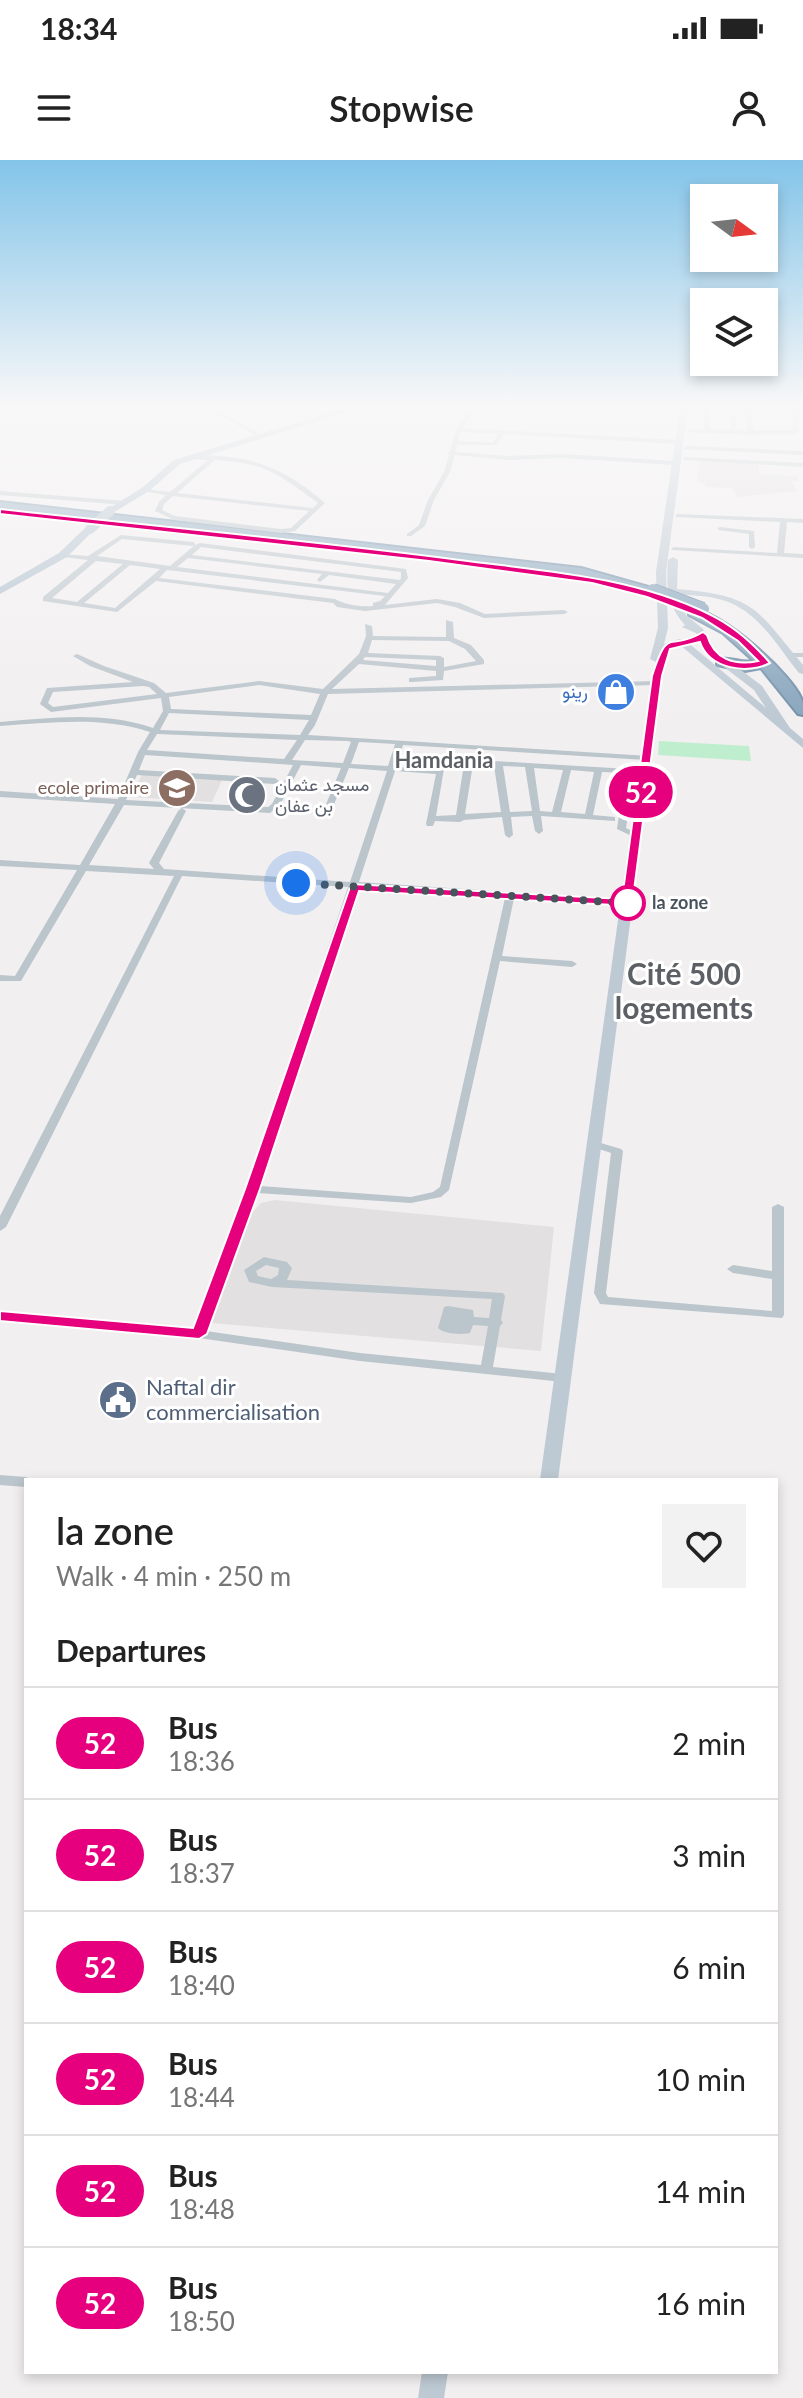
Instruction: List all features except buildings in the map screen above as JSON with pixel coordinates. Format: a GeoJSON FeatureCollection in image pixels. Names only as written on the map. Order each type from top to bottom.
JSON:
{"type":"FeatureCollection","features":[{"type":"Feature","properties":{"kind":"highway"},"geometry":{"type":"LineString","coordinates":[[30,512],[558,574],[652,592],[699,610],[755,638],[797,696],[803,711]]}},
{"type":"Feature","properties":{"kind":"highway"},"geometry":{"type":"LineString","coordinates":[[699,610],[725,627],[797,696]]}},
{"type":"Feature","properties":{"kind":"highway"},"geometry":{"type":"LineString","coordinates":[[722,662],[745,667],[765,663]]}},
{"type":"Feature","properties":{"kind":"highway"},"geometry":{"type":"LineString","coordinates":[[797,696],[795,710],[803,718]]}},
{"type":"Feature","properties":{"kind":"main road"},"geometry":{"type":"LineString","coordinates":[[0,591],[63,555],[108,512]]}},
{"type":"Feature","properties":{"kind":"main road"},"geometry":{"type":"LineString","coordinates":[[656,679],[655,654],[664,614],[661,572],[672,512]]}},
{"type":"Feature","properties":{"kind":"main road"},"geometry":{"type":"LineString","coordinates":[[678,512],[673,591],[679,613],[700,632],[706,648],[758,688],[787,732]]}},
{"type":"Feature","properties":{"kind":"main road"},"geometry":{"type":"LineString","coordinates":[[673,591],[721,596],[738,603],[772,631],[803,671]]}},
{"type":"Feature","properties":{"kind":"main road"},"geometry":{"type":"LineString","coordinates":[[662,633],[678,626],[700,632]]}},
{"type":"Feature","properties":{"kind":"main road"},"geometry":{"type":"LineString","coordinates":[[549,1478],[628,903],[639,814],[640,767],[656,679],[666,647],[698,640],[700,632]]}},
{"type":"Feature","properties":{"kind":"main road"},"geometry":{"type":"LineString","coordinates":[[662,633],[666,638],[680,642],[803,745]]}},
{"type":"Feature","properties":{"kind":"main road"},"geometry":{"type":"LineString","coordinates":[[431,2398],[435,2374]]}},
{"type":"Feature","properties":{"kind":"street"},"geometry":{"type":"LineString","coordinates":[[161,512],[174,518],[281,531],[293,530],[312,512]]}},
{"type":"Feature","properties":{"kind":"street"},"geometry":{"type":"LineString","coordinates":[[409,535],[422,526],[427,512]]}},
{"type":"Feature","properties":{"kind":"street"},"geometry":{"type":"LineString","coordinates":[[678,516],[803,521]]}},
{"type":"Feature","properties":{"kind":"street"},"geometry":{"type":"LineString","coordinates":[[721,517],[721,552]]}},
{"type":"Feature","properties":{"kind":"street"},"geometry":{"type":"LineString","coordinates":[[780,555],[784,520]]}},
{"type":"Feature","properties":{"kind":"street"},"geometry":{"type":"LineString","coordinates":[[720,529],[752,532],[752,547]]}},
{"type":"Feature","properties":{"kind":"street"},"geometry":{"type":"LineString","coordinates":[[154,579],[375,605],[383,603],[407,574],[398,568],[200,545],[169,567],[154,579],[117,610],[46,599],[121,537],[193,544]]}},
{"type":"Feature","properties":{"kind":"street"},"geometry":{"type":"LineString","coordinates":[[674,549],[803,556]]}},
{"type":"Feature","properties":{"kind":"street"},"geometry":{"type":"LineString","coordinates":[[231,588],[269,553]]}},
{"type":"Feature","properties":{"kind":"street"},"geometry":{"type":"LineString","coordinates":[[63,555],[390,595]]}},
{"type":"Feature","properties":{"kind":"street"},"geometry":{"type":"LineString","coordinates":[[185,556],[401,582]]}},
{"type":"Feature","properties":{"kind":"street"},"geometry":{"type":"LineString","coordinates":[[304,597],[338,561]]}},
{"type":"Feature","properties":{"kind":"street"},"geometry":{"type":"LineString","coordinates":[[77,605],[129,563]]}},
{"type":"Feature","properties":{"kind":"street"},"geometry":{"type":"LineString","coordinates":[[335,601],[340,605],[365,609],[433,601],[457,605],[484,616],[564,612]]}},
{"type":"Feature","properties":{"kind":"street"},"geometry":{"type":"LineString","coordinates":[[449,622],[450,639]]}},
{"type":"Feature","properties":{"kind":"street"},"geometry":{"type":"LineString","coordinates":[[287,761],[314,718],[325,692],[361,658],[371,638],[368,626]]}},
{"type":"Feature","properties":{"kind":"street"},"geometry":{"type":"LineString","coordinates":[[371,638],[450,639],[468,647],[481,662],[439,669]]}},
{"type":"Feature","properties":{"kind":"street"},"geometry":{"type":"LineString","coordinates":[[789,655],[803,655]]}},
{"type":"Feature","properties":{"kind":"street"},"geometry":{"type":"LineString","coordinates":[[77,656],[90,665],[126,675],[143,684]]}},
{"type":"Feature","properties":{"kind":"street"},"geometry":{"type":"LineString","coordinates":[[361,658],[440,658],[440,678],[412,680]]}},
{"type":"Feature","properties":{"kind":"street"},"geometry":{"type":"LineString","coordinates":[[530,681],[656,679]]}},
{"type":"Feature","properties":{"kind":"street"},"geometry":{"type":"LineString","coordinates":[[0,990],[3,978],[18,979],[121,802],[153,730],[167,711],[165,696],[151,685],[50,690],[44,704],[51,710],[165,696],[259,683],[325,692],[656,679]]}},
{"type":"Feature","properties":{"kind":"street"},"geometry":{"type":"LineString","coordinates":[[167,711],[314,718]]}},
{"type":"Feature","properties":{"kind":"street"},"geometry":{"type":"LineString","coordinates":[[0,724],[71,719],[130,721],[153,730],[400,743],[640,767]]}},
{"type":"Feature","properties":{"kind":"street"},"geometry":{"type":"LineString","coordinates":[[326,814],[344,765],[354,750],[355,740]]}},
{"type":"Feature","properties":{"kind":"street"},"geometry":{"type":"LineString","coordinates":[[199,1334],[253,1189],[400,743]]}},
{"type":"Feature","properties":{"kind":"street"},"geometry":{"type":"LineString","coordinates":[[445,747],[431,821],[534,813],[588,818],[639,814]]}},
{"type":"Feature","properties":{"kind":"street"},"geometry":{"type":"LineString","coordinates":[[142,752],[440,772]]}},
{"type":"Feature","properties":{"kind":"street"},"geometry":{"type":"LineString","coordinates":[[443,760],[599,769],[640,767]]}},
{"type":"Feature","properties":{"kind":"street"},"geometry":{"type":"LineString","coordinates":[[460,819],[469,761]]}},
{"type":"Feature","properties":{"kind":"street"},"geometry":{"type":"LineString","coordinates":[[0,794],[270,810],[276,805],[298,762]]}},
{"type":"Feature","properties":{"kind":"street"},"geometry":{"type":"LineString","coordinates":[[498,763],[509,835]]}},
{"type":"Feature","properties":{"kind":"street"},"geometry":{"type":"LineString","coordinates":[[529,765],[539,831]]}},
{"type":"Feature","properties":{"kind":"street"},"geometry":{"type":"LineString","coordinates":[[556,815],[568,767]]}},
{"type":"Feature","properties":{"kind":"street"},"geometry":{"type":"LineString","coordinates":[[636,835],[621,829],[619,816],[640,767]]}},
{"type":"Feature","properties":{"kind":"street"},"geometry":{"type":"LineString","coordinates":[[588,818],[599,769]]}},
{"type":"Feature","properties":{"kind":"street"},"geometry":{"type":"LineString","coordinates":[[134,772],[275,781]]}},
{"type":"Feature","properties":{"kind":"street"},"geometry":{"type":"LineString","coordinates":[[161,872],[154,863],[182,811]]}},
{"type":"Feature","properties":{"kind":"street"},"geometry":{"type":"LineString","coordinates":[[0,863],[628,903]]}},
{"type":"Feature","properties":{"kind":"street"},"geometry":{"type":"LineString","coordinates":[[0,1227],[178,876]]}},
{"type":"Feature","properties":{"kind":"street"},"geometry":{"type":"LineString","coordinates":[[253,1189],[411,1200],[428,1198],[445,1188],[510,897]]}},
{"type":"Feature","properties":{"kind":"street"},"geometry":{"type":"LineString","coordinates":[[495,958],[572,964]]}},
{"type":"Feature","properties":{"kind":"street"},"geometry":{"type":"LineString","coordinates":[[594,1144],[617,1151],[600,1293],[604,1301],[775,1316],[780,1313],[778,1207]]}},
{"type":"Feature","properties":{"kind":"street"},"geometry":{"type":"LineString","coordinates":[[733,1269],[779,1276]]}},
{"type":"Feature","properties":{"kind":"street"},"geometry":{"type":"LineString","coordinates":[[272,1283],[499,1296],[497,1323],[486,1371]]}},
{"type":"Feature","properties":{"kind":"street"},"geometry":{"type":"LineString","coordinates":[[0,1316],[199,1334],[360,1357],[563,1378]]}},
{"type":"Feature","properties":{"kind":"street"},"geometry":{"type":"LineString","coordinates":[[446,1319],[497,1323]]}},
{"type":"Feature","properties":{"kind":"street"},"geometry":{"type":"LineString","coordinates":[[0,1480],[24,1482]]}},
{"type":"Feature","properties":{"kind":"shaded area","name":"ecole primaire"},"geometry":{"type":"Polygon","coordinates":[[[143,772],[223,778],[212,802],[131,797],[143,772]]]}},
{"type":"Feature","properties":{"kind":"shaded area"},"geometry":{"type":"Polygon","coordinates":[[[275,1200],[554,1227],[541,1351],[211,1323],[251,1214],[261,1203],[275,1200]]]}},
{"type":"Feature","properties":{"kind":"green space"},"geometry":{"type":"Polygon","coordinates":[[[659,741],[749,746],[751,761],[658,755],[659,741]]]}},
{"type":"Feature","properties":{"kind":"bus line","name":"52"},"geometry":{"type":"LineString","coordinates":[[0,1316],[199,1334],[253,1189],[355,887],[628,903],[657,676],[666,647],[675,642],[698,640],[703,635],[706,648],[722,662],[745,667],[765,663],[741,639],[705,616],[650,595],[593,580],[429,558],[4,512]]}},
{"type":"Feature","properties":{"kind":"place","name":"رينو"},"geometry":{"type":"Point","coordinates":[616,692]}},
{"type":"Feature","properties":{"kind":"place","name":"ecole primaire"},"geometry":{"type":"Point","coordinates":[177,788]}},
{"type":"Feature","properties":{"kind":"place","name":"مسجد عثمان بن عفان"},"geometry":{"type":"Point","coordinates":[247,795]}},
{"type":"Feature","properties":{"kind":"place","name":"la zone"},"geometry":{"type":"Point","coordinates":[628,903]}},
{"type":"Feature","properties":{"kind":"place","name":"Naftal dir commercialisation"},"geometry":{"type":"Point","coordinates":[118,1400]}},
{"type":"Feature","properties":{"kind":"district","name":"Hamdania"},"geometry":{"type":"Point","coordinates":[444,760]}},
{"type":"Feature","properties":{"kind":"district","name":"Cité 500 logements"},"geometry":{"type":"Point","coordinates":[684,992]}},
{"type":"Feature","properties":{"kind":"route"},"geometry":{"type":"LineString","coordinates":[[296,883],[628,903]]}}]}
